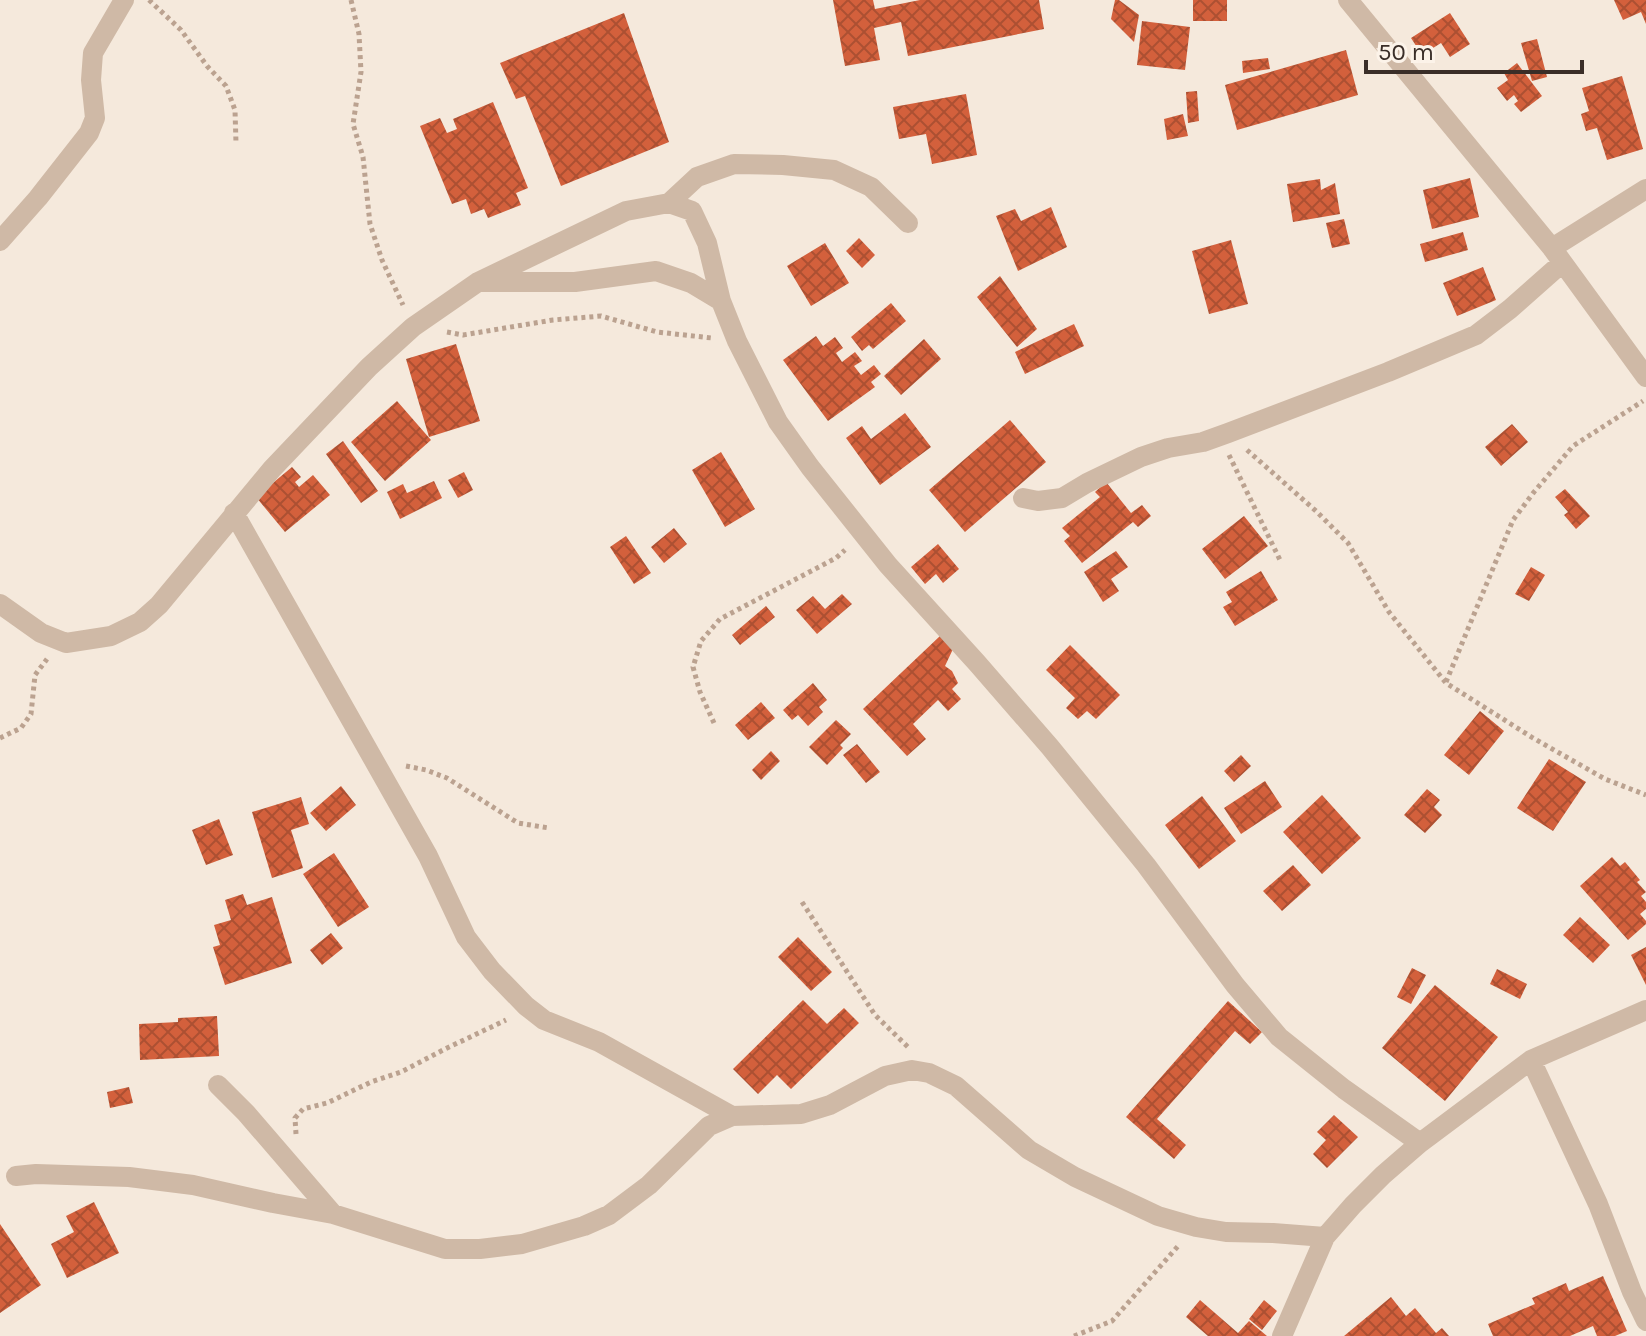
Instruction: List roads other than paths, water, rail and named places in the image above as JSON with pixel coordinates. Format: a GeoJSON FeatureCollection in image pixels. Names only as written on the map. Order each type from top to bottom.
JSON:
{"type":"FeatureCollection","features":[{"type":"Feature","properties":{"kind":"street"},"geometry":{"type":"LineString","coordinates":[[0,241],[89,133],[95,118],[91,80],[93,53],[124,0]]}},
{"type":"Feature","properties":{"kind":"street"},"geometry":{"type":"LineString","coordinates":[[1348,0],[1557,255],[1646,377]]}},
{"type":"Feature","properties":{"kind":"street"},"geometry":{"type":"LineString","coordinates":[[669,203],[697,177],[734,164],[783,165],[834,170],[871,187],[908,223]]}},
{"type":"Feature","properties":{"kind":"street"},"geometry":{"type":"LineString","coordinates":[[1023,498],[1038,501],[1062,498],[1141,457],[1224,435],[1476,335],[1510,309],[1557,255],[1646,189]]}},
{"type":"Feature","properties":{"kind":"street"},"geometry":{"type":"LineString","coordinates":[[0,604],[41,633],[66,643],[111,636],[140,622],[159,605],[272,469],[369,367],[413,327],[478,282],[626,211],[669,203],[692,211],[707,243],[721,301],[737,341],[778,422],[810,467],[888,565],[1050,747],[1279,1037],[1344,1089],[1420,1143]]}},
{"type":"Feature","properties":{"kind":"street"},"geometry":{"type":"LineString","coordinates":[[478,282],[575,282],[656,271],[691,283],[721,301]]}},
{"type":"Feature","properties":{"kind":"street"},"geometry":{"type":"LineString","coordinates":[[234,513],[428,856],[466,937],[492,971],[544,1020],[599,1042],[732,1116]]}},
{"type":"Feature","properties":{"kind":"street"},"geometry":{"type":"LineString","coordinates":[[1282,1336],[1325,1237],[1353,1205],[1420,1143],[1531,1060],[1646,1010]]}},
{"type":"Feature","properties":{"kind":"street"},"geometry":{"type":"LineString","coordinates":[[1531,1060],[1598,1204],[1646,1321]]}},
{"type":"Feature","properties":{"kind":"street"},"geometry":{"type":"LineString","coordinates":[[16,1176],[129,1177],[193,1185],[333,1214],[445,1249],[480,1249],[522,1244],[584,1226],[609,1215],[649,1185],[709,1126],[732,1116],[801,1114],[830,1105],[885,1076],[912,1070],[929,1073],[956,1086],[1029,1150],[1075,1177],[1158,1216],[1226,1232],[1325,1237]]}},
{"type":"Feature","properties":{"kind":"street"},"geometry":{"type":"LineString","coordinates":[[218,1085],[333,1214]]}}]}
